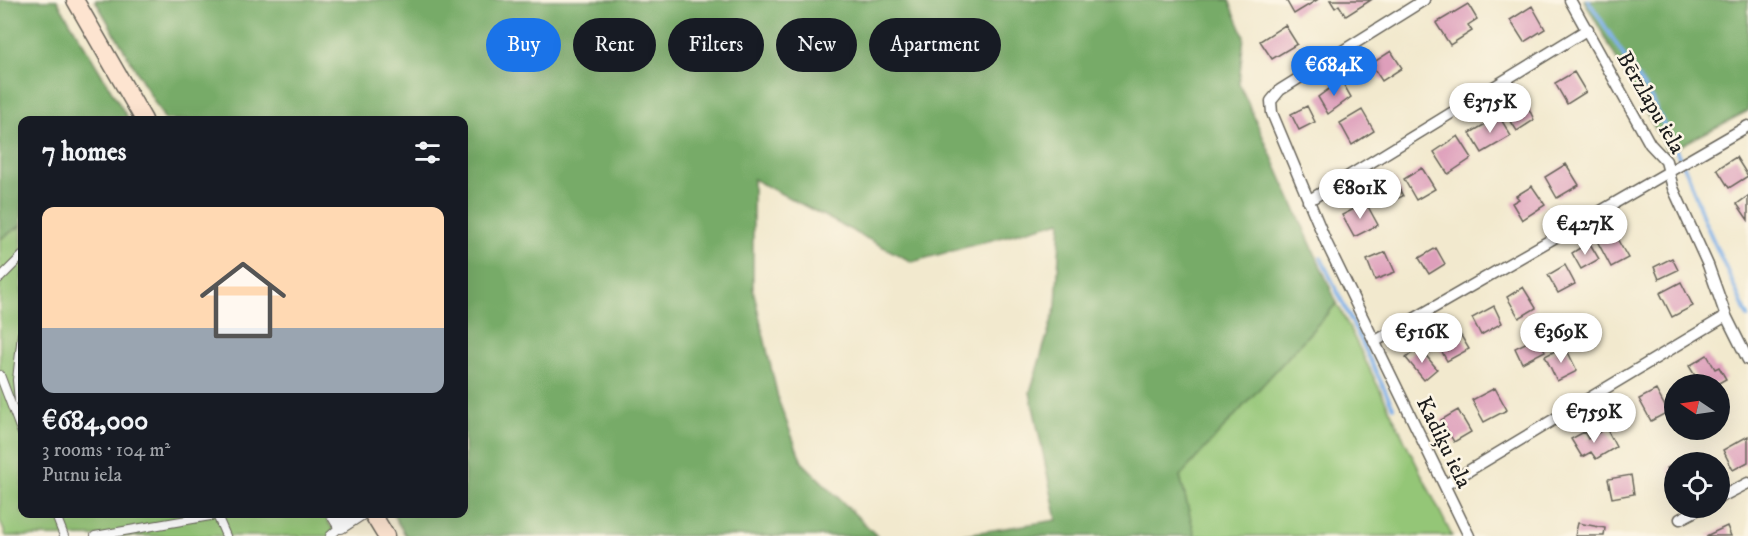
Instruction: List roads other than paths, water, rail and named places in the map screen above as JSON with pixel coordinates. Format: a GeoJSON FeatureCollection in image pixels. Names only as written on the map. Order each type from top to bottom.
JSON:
{"type":"FeatureCollection","features":[{"type":"Feature","properties":{"kind":"main road"},"geometry":{"type":"LineString","coordinates":[[75,0],[142,116]]}},
{"type":"Feature","properties":{"kind":"main road"},"geometry":{"type":"LineString","coordinates":[[375,518],[386,536]]}},
{"type":"Feature","properties":{"kind":"street","name":"Kadiķu iela"},"geometry":{"type":"LineString","coordinates":[[1424,0],[1280,90],[1271,101],[1275,125],[1308,201],[1469,536]]}},
{"type":"Feature","properties":{"kind":"street","name":"Bērzlapu iela"},"geometry":{"type":"LineString","coordinates":[[1570,0],[1650,144],[1669,169],[1673,188],[1707,265],[1726,316],[1748,360]]}},
{"type":"Feature","properties":{"kind":"street"},"geometry":{"type":"LineString","coordinates":[[1308,201],[1588,29]]}},
{"type":"Feature","properties":{"kind":"street"},"geometry":{"type":"LineString","coordinates":[[1374,342],[1669,169],[1748,126]]}},
{"type":"Feature","properties":{"kind":"street"},"geometry":{"type":"LineString","coordinates":[[0,278],[18,260]]}},
{"type":"Feature","properties":{"kind":"street"},"geometry":{"type":"LineString","coordinates":[[1444,485],[1726,316]]}},
{"type":"Feature","properties":{"kind":"street"},"geometry":{"type":"LineString","coordinates":[[0,375],[18,423]]}},
{"type":"Feature","properties":{"kind":"street"},"geometry":{"type":"LineString","coordinates":[[8,397],[18,401]]}},
{"type":"Feature","properties":{"kind":"street"},"geometry":{"type":"LineString","coordinates":[[1730,492],[1748,483]]}},
{"type":"Feature","properties":{"kind":"street"},"geometry":{"type":"LineString","coordinates":[[57,518],[64,536]]}},
{"type":"Feature","properties":{"kind":"street"},"geometry":{"type":"LineString","coordinates":[[95,536],[194,518]]}},
{"type":"Feature","properties":{"kind":"street"},"geometry":{"type":"LineString","coordinates":[[218,518],[226,536]]}},
{"type":"Feature","properties":{"kind":"street"},"geometry":{"type":"LineString","coordinates":[[334,518],[335,533]]}},
{"type":"Feature","properties":{"kind":"street"},"geometry":{"type":"LineString","coordinates":[[335,533],[354,518]]}},
{"type":"Feature","properties":{"kind":"waterway"},"geometry":{"type":"LineString","coordinates":[[1588,0],[1651,98],[1689,177],[1704,220],[1748,317]]}},
{"type":"Feature","properties":{"kind":"waterway"},"geometry":{"type":"LineString","coordinates":[[1321,258],[1393,407]]}}]}
